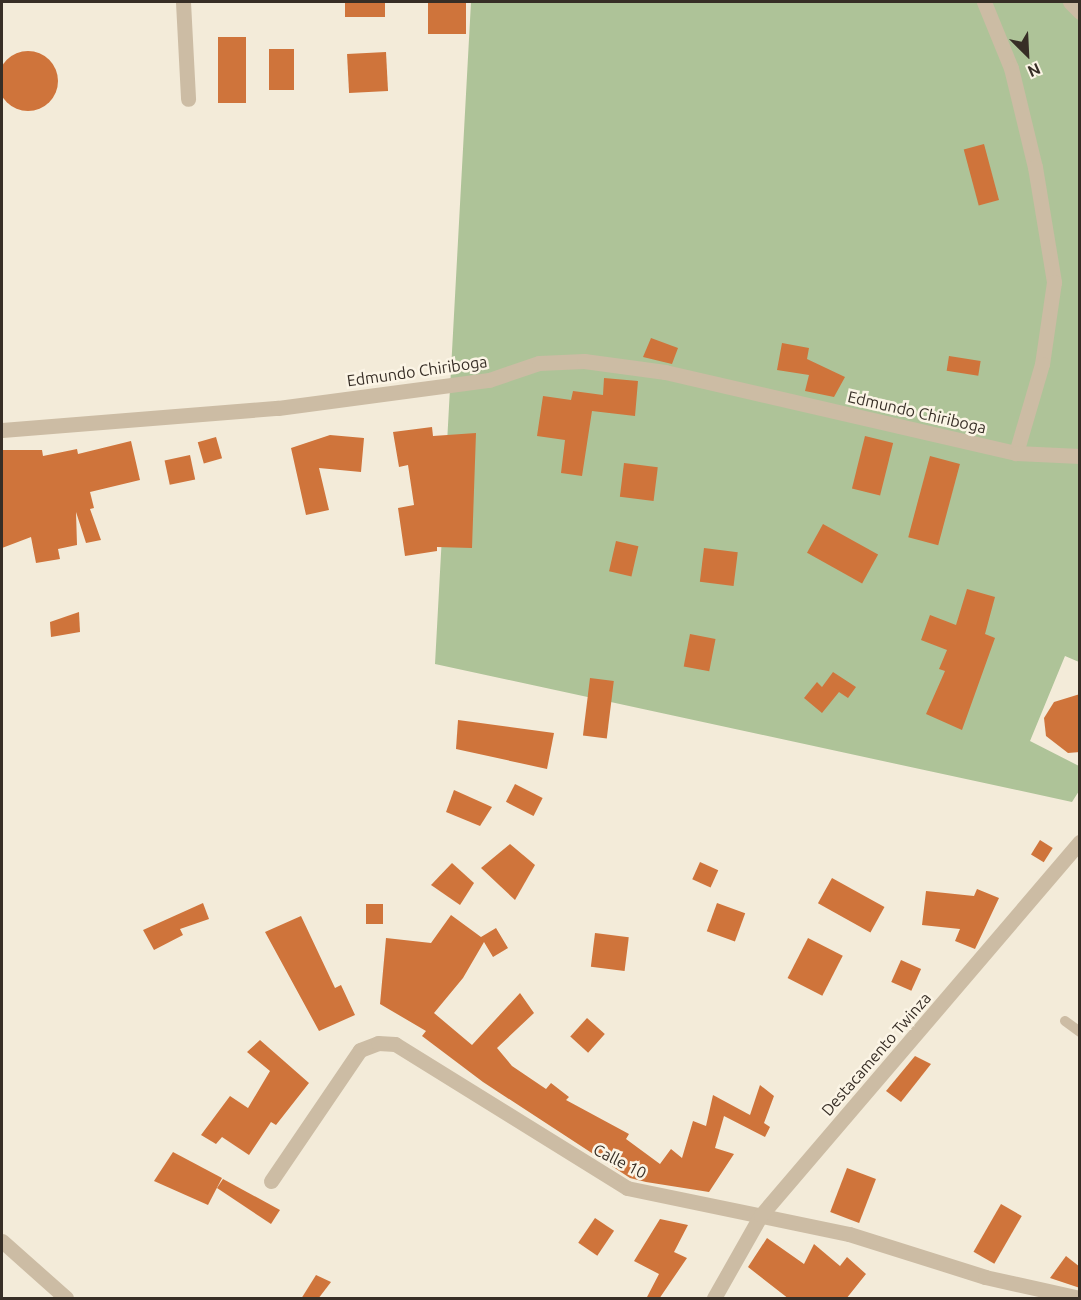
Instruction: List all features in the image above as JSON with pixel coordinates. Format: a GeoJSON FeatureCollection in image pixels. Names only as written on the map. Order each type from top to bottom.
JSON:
{"type":"FeatureCollection","features":[{"type":"Feature","properties":{"kind":"street"},"geometry":{"type":"LineString","coordinates":[[183,2],[188,99]]}},
{"type":"Feature","properties":{"kind":"street"},"geometry":{"type":"LineString","coordinates":[[984,2],[1011,68],[1035,167],[1054,282],[1042,364],[1016,453]]}},
{"type":"Feature","properties":{"kind":"street"},"geometry":{"type":"LineString","coordinates":[[1070,2],[1080,12]]}},
{"type":"Feature","properties":{"kind":"street","name":"Edmundo Chiriboga"},"geometry":{"type":"LineString","coordinates":[[2,430],[278,408],[489,380],[539,363],[585,361],[665,372],[1016,453],[1080,456]]}},
{"type":"Feature","properties":{"kind":"street","name":"Destacamento Twinza"},"geometry":{"type":"LineString","coordinates":[[714,1299],[761,1215],[1080,842]]}},
{"type":"Feature","properties":{"kind":"street","name":"Calle 10"},"geometry":{"type":"LineString","coordinates":[[271,1181],[360,1050],[378,1043],[395,1044],[627,1188],[869,1239],[985,1277],[1080,1298]]}},
{"type":"Feature","properties":{"kind":"street"},"geometry":{"type":"LineString","coordinates":[[2,1241],[66,1299]]}},
{"type":"Feature","properties":{"kind":"lane"},"geometry":{"type":"LineString","coordinates":[[1065,1021],[1080,1032]]}},
{"type":"Feature","properties":{"kind":"green space"},"geometry":{"type":"Polygon","coordinates":[[[471,2],[1079,2],[1079,662],[1065,656],[1030,741],[1079,766],[1079,791],[1072,802],[435,664],[471,2]]]}},
{"type":"Feature","properties":{"kind":"building"},"geometry":{"type":"Polygon","coordinates":[[[345,2],[385,2],[385,17],[345,17],[345,2]]]}},
{"type":"Feature","properties":{"kind":"building"},"geometry":{"type":"Polygon","coordinates":[[[428,2],[466,2],[466,34],[428,34],[428,2]]]}},
{"type":"Feature","properties":{"kind":"building"},"geometry":{"type":"Polygon","coordinates":[[[218,37],[246,37],[246,103],[218,103],[218,37]]]}},
{"type":"Feature","properties":{"kind":"building"},"geometry":{"type":"Polygon","coordinates":[[[269,49],[294,49],[294,90],[269,90],[269,49]]]}},
{"type":"Feature","properties":{"kind":"building"},"geometry":{"type":"Polygon","coordinates":[[[22,51],[34,51],[45,56],[53,64],[58,81],[56,93],[45,106],[34,111],[22,111],[11,106],[3,98],[-2,87],[-2,75],[3,64],[11,56],[22,51]]]}},
{"type":"Feature","properties":{"kind":"building"},"geometry":{"type":"Polygon","coordinates":[[[386,52],[388,91],[349,93],[347,54],[386,52]]]}},
{"type":"Feature","properties":{"kind":"building"},"geometry":{"type":"Polygon","coordinates":[[[984,144],[999,200],[979,205],[964,149],[984,144]]]}},
{"type":"Feature","properties":{"kind":"building"},"geometry":{"type":"Polygon","coordinates":[[[651,338],[678,348],[672,364],[643,357],[651,338]]]}},
{"type":"Feature","properties":{"kind":"building"},"geometry":{"type":"Polygon","coordinates":[[[782,343],[809,348],[807,359],[845,377],[834,397],[805,391],[809,375],[777,370],[782,343]]]}},
{"type":"Feature","properties":{"kind":"building"},"geometry":{"type":"Polygon","coordinates":[[[949,356],[981,361],[978,376],[947,371],[949,356]]]}},
{"type":"Feature","properties":{"kind":"building"},"geometry":{"type":"Polygon","coordinates":[[[604,378],[638,381],[635,416],[592,411],[582,476],[561,473],[565,440],[537,436],[543,396],[571,400],[573,391],[603,395],[604,378]]]}},
{"type":"Feature","properties":{"kind":"building"},"geometry":{"type":"Polygon","coordinates":[[[432,427],[433,436],[476,433],[472,548],[437,547],[437,551],[405,556],[398,508],[414,505],[408,465],[399,467],[393,432],[432,427]]]}},
{"type":"Feature","properties":{"kind":"building"},"geometry":{"type":"Polygon","coordinates":[[[330,435],[364,438],[361,472],[319,468],[329,510],[306,515],[291,448],[330,435]]]}},
{"type":"Feature","properties":{"kind":"building"},"geometry":{"type":"Polygon","coordinates":[[[865,436],[893,443],[880,495],[852,488],[865,436]]]}},
{"type":"Feature","properties":{"kind":"building"},"geometry":{"type":"Polygon","coordinates":[[[216,437],[222,458],[204,463],[198,442],[216,437]]]}},
{"type":"Feature","properties":{"kind":"building"},"geometry":{"type":"Polygon","coordinates":[[[131,441],[140,480],[90,492],[94,508],[90,509],[101,540],[86,543],[76,512],[77,545],[58,549],[60,559],[36,563],[31,537],[2,548],[2,450],[42,450],[43,456],[77,449],[78,454],[131,441]]]}},
{"type":"Feature","properties":{"kind":"building"},"geometry":{"type":"Polygon","coordinates":[[[190,455],[195,479],[170,485],[165,460],[190,455]]]}},
{"type":"Feature","properties":{"kind":"building"},"geometry":{"type":"Polygon","coordinates":[[[930,456],[960,464],[938,545],[908,537],[930,456]]]}},
{"type":"Feature","properties":{"kind":"building"},"geometry":{"type":"Polygon","coordinates":[[[624,463],[658,467],[654,501],[620,497],[624,463]]]}},
{"type":"Feature","properties":{"kind":"building"},"geometry":{"type":"Polygon","coordinates":[[[823,524],[878,555],[862,583],[807,553],[823,524]]]}},
{"type":"Feature","properties":{"kind":"building"},"geometry":{"type":"Polygon","coordinates":[[[616,541],[638,546],[631,576],[609,571],[616,541]]]}},
{"type":"Feature","properties":{"kind":"building"},"geometry":{"type":"Polygon","coordinates":[[[704,548],[738,552],[734,586],[700,582],[704,548]]]}},
{"type":"Feature","properties":{"kind":"building"},"geometry":{"type":"Polygon","coordinates":[[[967,589],[995,597],[985,634],[995,638],[962,730],[926,714],[945,671],[939,669],[947,650],[921,640],[930,615],[956,625],[967,589]]]}},
{"type":"Feature","properties":{"kind":"building"},"geometry":{"type":"Polygon","coordinates":[[[79,612],[80,632],[51,637],[50,622],[79,612]]]}},
{"type":"Feature","properties":{"kind":"building"},"geometry":{"type":"Polygon","coordinates":[[[690,634],[716,639],[709,671],[684,666],[690,634]]]}},
{"type":"Feature","properties":{"kind":"building"},"geometry":{"type":"Polygon","coordinates":[[[833,672],[856,687],[848,698],[839,692],[822,713],[804,698],[817,682],[822,687],[833,672]]]}},
{"type":"Feature","properties":{"kind":"building"},"geometry":{"type":"Polygon","coordinates":[[[590,678],[614,681],[607,738],[583,736],[590,678]]]}},
{"type":"Feature","properties":{"kind":"building"},"geometry":{"type":"Polygon","coordinates":[[[1080,694],[1080,752],[1068,753],[1046,736],[1044,718],[1054,702],[1080,694]]]}},
{"type":"Feature","properties":{"kind":"building"},"geometry":{"type":"Polygon","coordinates":[[[458,720],[554,733],[547,769],[456,749],[458,720]]]}},
{"type":"Feature","properties":{"kind":"building"},"geometry":{"type":"Polygon","coordinates":[[[515,784],[543,798],[534,816],[506,802],[515,784]]]}},
{"type":"Feature","properties":{"kind":"building"},"geometry":{"type":"Polygon","coordinates":[[[454,790],[492,807],[480,826],[446,812],[454,790]]]}},
{"type":"Feature","properties":{"kind":"building"},"geometry":{"type":"Polygon","coordinates":[[[1040,840],[1053,848],[1044,862],[1031,854],[1040,840]]]}},
{"type":"Feature","properties":{"kind":"building"},"geometry":{"type":"Polygon","coordinates":[[[510,844],[535,865],[515,900],[481,868],[510,844]]]}},
{"type":"Feature","properties":{"kind":"building"},"geometry":{"type":"Polygon","coordinates":[[[700,862],[718,870],[711,887],[692,879],[700,862]]]}},
{"type":"Feature","properties":{"kind":"building"},"geometry":{"type":"Polygon","coordinates":[[[452,863],[474,883],[460,905],[431,885],[452,863]]]}},
{"type":"Feature","properties":{"kind":"building"},"geometry":{"type":"Polygon","coordinates":[[[832,878],[884,907],[870,932],[818,903],[832,878]]]}},
{"type":"Feature","properties":{"kind":"building"},"geometry":{"type":"Polygon","coordinates":[[[977,889],[999,898],[975,949],[955,941],[960,929],[922,925],[926,891],[974,896],[977,889]]]}},
{"type":"Feature","properties":{"kind":"building"},"geometry":{"type":"Polygon","coordinates":[[[203,903],[209,919],[180,929],[183,935],[154,950],[143,930],[203,903]]]}},
{"type":"Feature","properties":{"kind":"building"},"geometry":{"type":"Polygon","coordinates":[[[717,903],[745,913],[735,941],[707,931],[717,903]]]}},
{"type":"Feature","properties":{"kind":"building"},"geometry":{"type":"Polygon","coordinates":[[[366,904],[383,904],[383,924],[366,924],[366,904]]]}},
{"type":"Feature","properties":{"kind":"building"},"geometry":{"type":"Polygon","coordinates":[[[451,915],[481,937],[496,928],[508,948],[493,957],[484,942],[463,978],[434,1013],[472,1045],[520,993],[534,1013],[497,1048],[512,1066],[546,1089],[551,1083],[569,1097],[566,1100],[629,1134],[626,1139],[660,1164],[671,1149],[682,1158],[693,1121],[706,1126],[713,1095],[750,1115],[760,1085],[774,1096],[764,1123],[770,1127],[765,1137],[724,1116],[715,1148],[734,1154],[709,1192],[646,1182],[630,1178],[483,1082],[422,1036],[426,1031],[380,1004],[386,938],[431,943],[451,915]]]}},
{"type":"Feature","properties":{"kind":"building"},"geometry":{"type":"Polygon","coordinates":[[[301,916],[335,988],[341,985],[355,1015],[319,1031],[265,932],[301,916]]]}},
{"type":"Feature","properties":{"kind":"building"},"geometry":{"type":"Polygon","coordinates":[[[595,933],[629,937],[625,971],[591,967],[595,933]]]}},
{"type":"Feature","properties":{"kind":"building"},"geometry":{"type":"Polygon","coordinates":[[[808,938],[843,956],[822,996],[788,978],[808,938]]]}},
{"type":"Feature","properties":{"kind":"building"},"geometry":{"type":"Polygon","coordinates":[[[901,960],[921,969],[911,991],[891,982],[901,960]]]}},
{"type":"Feature","properties":{"kind":"building"},"geometry":{"type":"Polygon","coordinates":[[[587,1018],[605,1034],[588,1053],[570,1037],[587,1018]]]}},
{"type":"Feature","properties":{"kind":"building"},"geometry":{"type":"Polygon","coordinates":[[[260,1040],[309,1083],[276,1125],[271,1122],[249,1155],[222,1137],[216,1144],[201,1135],[230,1096],[248,1108],[270,1071],[247,1052],[260,1040]]]}},
{"type":"Feature","properties":{"kind":"building"},"geometry":{"type":"Polygon","coordinates":[[[915,1056],[931,1064],[901,1102],[886,1091],[915,1056]]]}},
{"type":"Feature","properties":{"kind":"building"},"geometry":{"type":"Polygon","coordinates":[[[173,1152],[222,1178],[208,1205],[154,1181],[173,1152]]]}},
{"type":"Feature","properties":{"kind":"building"},"geometry":{"type":"Polygon","coordinates":[[[847,1168],[876,1179],[859,1223],[830,1212],[847,1168]]]}},
{"type":"Feature","properties":{"kind":"building"},"geometry":{"type":"Polygon","coordinates":[[[223,1179],[280,1210],[271,1224],[217,1188],[223,1179]]]}},
{"type":"Feature","properties":{"kind":"building"},"geometry":{"type":"Polygon","coordinates":[[[1001,1204],[1022,1216],[994,1264],[974,1252],[1001,1204]]]}},
{"type":"Feature","properties":{"kind":"building"},"geometry":{"type":"Polygon","coordinates":[[[595,1218],[614,1231],[597,1256],[578,1243],[595,1218]]]}},
{"type":"Feature","properties":{"kind":"building"},"geometry":{"type":"Polygon","coordinates":[[[660,1219],[688,1225],[674,1252],[687,1258],[659,1299],[646,1299],[659,1274],[634,1261],[660,1219]]]}},
{"type":"Feature","properties":{"kind":"building"},"geometry":{"type":"Polygon","coordinates":[[[767,1238],[804,1264],[814,1244],[840,1266],[847,1257],[866,1274],[846,1299],[789,1299],[748,1267],[767,1238]]]}},
{"type":"Feature","properties":{"kind":"building"},"geometry":{"type":"Polygon","coordinates":[[[1066,1256],[1080,1267],[1080,1288],[1050,1278],[1066,1256]]]}},
{"type":"Feature","properties":{"kind":"building"},"geometry":{"type":"Polygon","coordinates":[[[316,1275],[331,1282],[318,1299],[301,1299],[316,1275]]]}}]}
